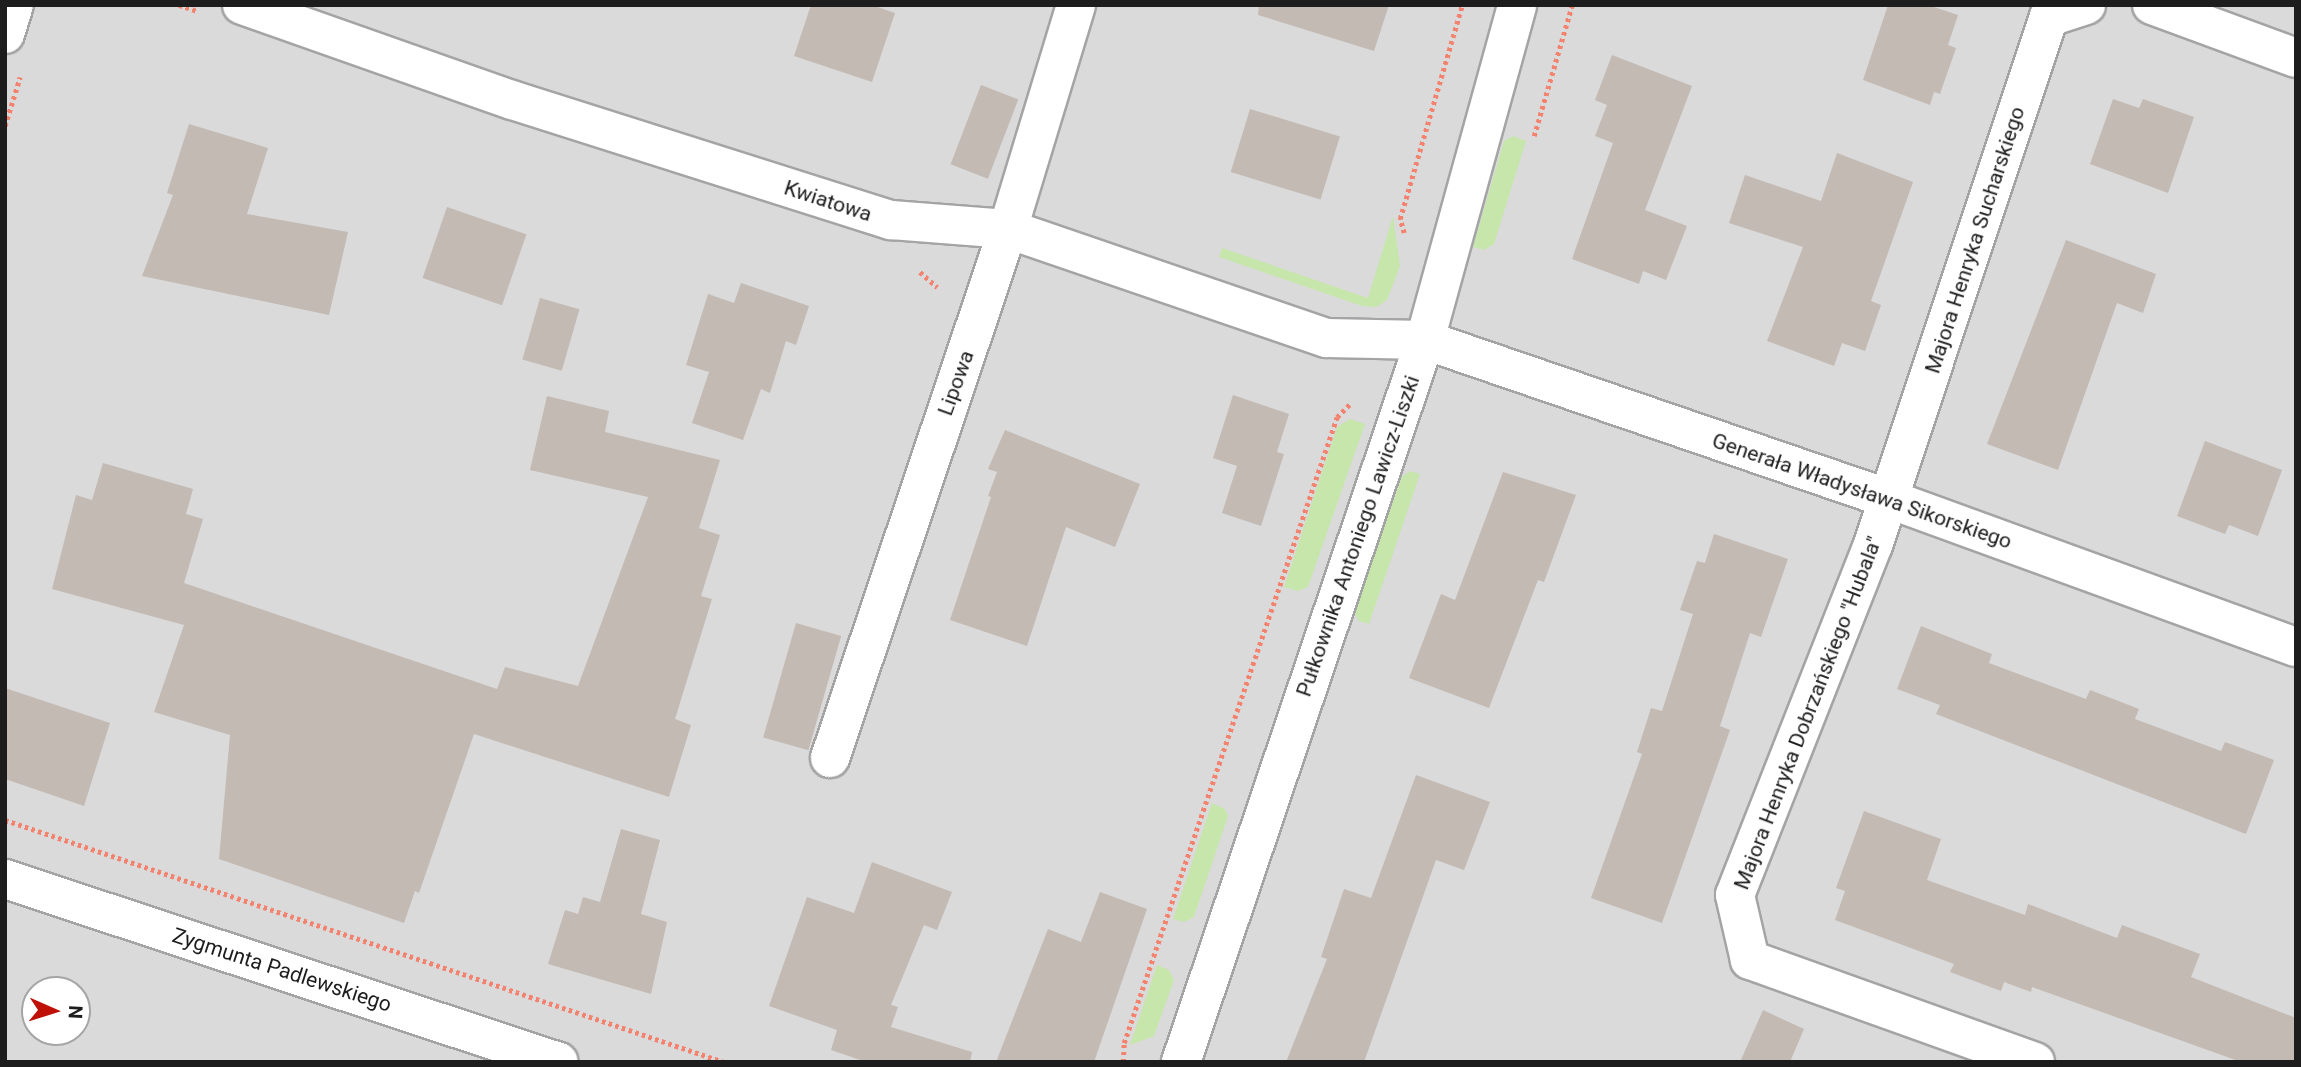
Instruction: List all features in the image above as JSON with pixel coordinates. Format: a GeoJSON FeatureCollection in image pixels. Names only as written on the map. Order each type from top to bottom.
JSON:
{"type":"FeatureCollection","features":[{"type":"Feature","properties":{"kind":"street"},"geometry":{"type":"LineString","coordinates":[[5,34],[14,5]]}},
{"type":"Feature","properties":{"kind":"street","name":"Kwiatowa"},"geometry":{"type":"LineString","coordinates":[[242,5],[512,100],[891,220],[1008,229],[1326,338],[1425,340]]}},
{"type":"Feature","properties":{"kind":"street","name":"Lipowa"},"geometry":{"type":"LineString","coordinates":[[830,758],[1008,229],[1076,5]]}},
{"type":"Feature","properties":{"kind":"street","name":"Pułkownika Antoniego Lawicz-Liszki"},"geometry":{"type":"LineString","coordinates":[[1181,1062],[1425,340],[1517,5]]}},
{"type":"Feature","properties":{"kind":"street","name":"Majora Henryka Sucharskiego"},"geometry":{"type":"LineString","coordinates":[[1889,499],[2049,17],[2086,5]]}},
{"type":"Feature","properties":{"kind":"street"},"geometry":{"type":"LineString","coordinates":[[2152,5],[2296,58]]}},
{"type":"Feature","properties":{"kind":"street","name":"Generała Władysława Sikorskiego"},"geometry":{"type":"LineString","coordinates":[[1425,340],[1889,499],[2296,647]]}},
{"type":"Feature","properties":{"kind":"street","name":"Majora Henryka Dobrzańskiego \"Hubala\""},"geometry":{"type":"LineString","coordinates":[[1889,499],[1735,895],[1750,960],[2035,1062]]}},
{"type":"Feature","properties":{"kind":"street","name":"Zygmunta Padlewskiego"},"geometry":{"type":"LineString","coordinates":[[5,879],[559,1062]]}},
{"type":"Feature","properties":{"kind":"path"},"geometry":{"type":"LineString","coordinates":[[179,5],[205,13]]}},
{"type":"Feature","properties":{"kind":"path"},"geometry":{"type":"LineString","coordinates":[[913,267],[932,280],[945,298]]}},
{"type":"Feature","properties":{"kind":"path"},"geometry":{"type":"LineString","coordinates":[[1123,1062],[1124,1043],[1338,417],[1355,398]]}},
{"type":"Feature","properties":{"kind":"path"},"geometry":{"type":"LineString","coordinates":[[5,820],[724,1062]]}},
{"type":"Feature","properties":{"kind":"shaded area"},"geometry":{"type":"Polygon","coordinates":[[[5,5],[2296,5],[2296,1062],[5,1062],[5,5]]]}},
{"type":"Feature","properties":{"kind":"green space"},"geometry":{"type":"Polygon","coordinates":[[[1513,136],[1526,141],[1494,244],[1484,250],[1473,247],[1504,141],[1513,136]]]}},
{"type":"Feature","properties":{"kind":"green space"},"geometry":{"type":"Polygon","coordinates":[[[1393,216],[1400,266],[1387,300],[1376,307],[1362,306],[1219,257],[1222,248],[1368,298],[1393,216]]]}},
{"type":"Feature","properties":{"kind":"green space"},"geometry":{"type":"Polygon","coordinates":[[[1350,419],[1365,424],[1308,587],[1298,591],[1284,587],[1337,427],[1350,419]]]}},
{"type":"Feature","properties":{"kind":"green space"},"geometry":{"type":"Polygon","coordinates":[[[1410,471],[1420,474],[1369,624],[1359,621],[1353,610],[1402,477],[1410,471]]]}},
{"type":"Feature","properties":{"kind":"green space"},"geometry":{"type":"Polygon","coordinates":[[[1212,803],[1225,809],[1228,816],[1194,917],[1184,922],[1173,919],[1212,803]]]}},
{"type":"Feature","properties":{"kind":"green space"},"geometry":{"type":"Polygon","coordinates":[[[1157,965],[1169,970],[1174,980],[1154,1036],[1130,1045],[1157,965]]]}},
{"type":"Feature","properties":{"kind":"building"},"geometry":{"type":"Polygon","coordinates":[[[811,5],[872,5],[895,13],[872,82],[794,56],[811,5]]]}},
{"type":"Feature","properties":{"kind":"building"},"geometry":{"type":"Polygon","coordinates":[[[1259,5],[1389,5],[1374,51],[1258,15],[1259,5]]]}},
{"type":"Feature","properties":{"kind":"building"},"geometry":{"type":"Polygon","coordinates":[[[1888,5],[1928,5],[1958,15],[1948,45],[1956,48],[1940,94],[1934,92],[1930,105],[1863,80],[1888,5]]]}},
{"type":"Feature","properties":{"kind":"building"},"geometry":{"type":"Polygon","coordinates":[[[1612,55],[1692,86],[1645,210],[1687,226],[1666,280],[1643,271],[1639,284],[1572,259],[1613,143],[1595,136],[1607,105],[1595,100],[1612,55]]]}},
{"type":"Feature","properties":{"kind":"building"},"geometry":{"type":"Polygon","coordinates":[[[981,85],[1018,99],[988,179],[951,164],[981,85]]]}},
{"type":"Feature","properties":{"kind":"building"},"geometry":{"type":"Polygon","coordinates":[[[2113,99],[2139,108],[2143,99],[2194,117],[2168,193],[2090,164],[2113,99]]]}},
{"type":"Feature","properties":{"kind":"building"},"geometry":{"type":"Polygon","coordinates":[[[1250,109],[1340,136],[1321,200],[1231,172],[1250,109]]]}},
{"type":"Feature","properties":{"kind":"building"},"geometry":{"type":"Polygon","coordinates":[[[189,124],[268,148],[247,214],[348,232],[329,315],[142,276],[173,195],[167,193],[189,124]]]}},
{"type":"Feature","properties":{"kind":"building"},"geometry":{"type":"Polygon","coordinates":[[[1837,153],[1913,182],[1871,301],[1881,305],[1865,351],[1842,343],[1834,366],[1767,341],[1803,247],[1729,223],[1745,175],[1821,201],[1837,153]]]}},
{"type":"Feature","properties":{"kind":"building"},"geometry":{"type":"Polygon","coordinates":[[[447,207],[526,234],[502,305],[423,278],[447,207]]]}},
{"type":"Feature","properties":{"kind":"building"},"geometry":{"type":"Polygon","coordinates":[[[2066,240],[2156,274],[2143,313],[2117,303],[2058,470],[1987,444],[2066,240]]]}},
{"type":"Feature","properties":{"kind":"building"},"geometry":{"type":"Polygon","coordinates":[[[741,283],[809,306],[796,345],[786,341],[770,393],[761,389],[743,440],[692,423],[709,372],[686,365],[708,294],[734,303],[741,283]]]}},
{"type":"Feature","properties":{"kind":"building"},"geometry":{"type":"Polygon","coordinates":[[[540,298],[579,309],[562,371],[522,360],[540,298]]]}},
{"type":"Feature","properties":{"kind":"building"},"geometry":{"type":"Polygon","coordinates":[[[1233,395],[1289,414],[1277,452],[1284,454],[1261,526],[1222,513],[1237,466],[1213,458],[1233,395]]]}},
{"type":"Feature","properties":{"kind":"building"},"geometry":{"type":"Polygon","coordinates":[[[547,396],[609,411],[605,432],[720,460],[699,528],[720,535],[701,596],[712,599],[675,719],[691,725],[669,797],[474,734],[419,893],[415,891],[404,923],[219,859],[230,735],[154,712],[184,625],[52,589],[76,495],[92,500],[103,463],[193,489],[186,514],[203,519],[184,583],[497,689],[505,667],[578,686],[648,497],[530,470],[547,396]]]}},
{"type":"Feature","properties":{"kind":"building"},"geometry":{"type":"Polygon","coordinates":[[[1005,430],[1140,484],[1115,547],[1066,527],[1027,646],[950,620],[991,497],[988,496],[997,472],[988,469],[1005,430]]]}},
{"type":"Feature","properties":{"kind":"building"},"geometry":{"type":"Polygon","coordinates":[[[2205,441],[2282,470],[2258,536],[2229,525],[2225,534],[2177,516],[2205,441]]]}},
{"type":"Feature","properties":{"kind":"building"},"geometry":{"type":"Polygon","coordinates":[[[1503,472],[1576,495],[1544,582],[1538,580],[1489,708],[1409,678],[1441,594],[1455,600],[1503,472]]]}},
{"type":"Feature","properties":{"kind":"building"},"geometry":{"type":"Polygon","coordinates":[[[1714,534],[1788,559],[1761,637],[1750,633],[1720,726],[1730,730],[1662,923],[1591,898],[1642,754],[1637,752],[1651,708],[1662,711],[1693,614],[1680,610],[1697,561],[1705,563],[1714,534]]]}},
{"type":"Feature","properties":{"kind":"building"},"geometry":{"type":"Polygon","coordinates":[[[796,623],[841,636],[808,750],[763,737],[796,623]]]}},
{"type":"Feature","properties":{"kind":"building"},"geometry":{"type":"Polygon","coordinates":[[[1921,626],[1992,654],[1989,663],[2086,699],[2090,690],[2139,709],[2135,719],[2221,751],[2225,742],[2274,760],[2246,834],[1936,714],[1940,705],[1897,689],[1921,626]]]}},
{"type":"Feature","properties":{"kind":"building"},"geometry":{"type":"Polygon","coordinates":[[[5,688],[110,723],[84,806],[5,779],[5,688]]]}},
{"type":"Feature","properties":{"kind":"building"},"geometry":{"type":"Polygon","coordinates":[[[1416,775],[1490,802],[1464,870],[1436,860],[1364,1062],[1286,1062],[1327,959],[1321,957],[1344,889],[1371,898],[1416,775]]]}},
{"type":"Feature","properties":{"kind":"building"},"geometry":{"type":"Polygon","coordinates":[[[1864,811],[1941,839],[1927,880],[2025,915],[2028,904],[2117,938],[2122,925],[2200,954],[2191,977],[2296,1018],[2296,1062],[2241,1062],[2032,987],[2031,992],[2004,982],[2001,991],[1950,972],[1954,964],[1835,920],[1845,891],[1836,888],[1864,811]]]}},
{"type":"Feature","properties":{"kind":"building"},"geometry":{"type":"Polygon","coordinates":[[[621,829],[660,840],[641,914],[667,922],[651,994],[548,964],[565,910],[578,914],[583,897],[600,902],[621,829]]]}},
{"type":"Feature","properties":{"kind":"building"},"geometry":{"type":"Polygon","coordinates":[[[872,862],[952,892],[937,930],[924,925],[891,1005],[898,1007],[891,1027],[972,1052],[970,1062],[866,1062],[831,1050],[837,1030],[769,1006],[807,897],[854,913],[872,862]]]}},
{"type":"Feature","properties":{"kind":"building"},"geometry":{"type":"Polygon","coordinates":[[[1100,892],[1147,909],[1094,1062],[996,1062],[1048,929],[1081,942],[1100,892]]]}},
{"type":"Feature","properties":{"kind":"building"},"geometry":{"type":"Polygon","coordinates":[[[1763,1010],[1804,1029],[1790,1062],[1740,1062],[1763,1010]]]}}]}
